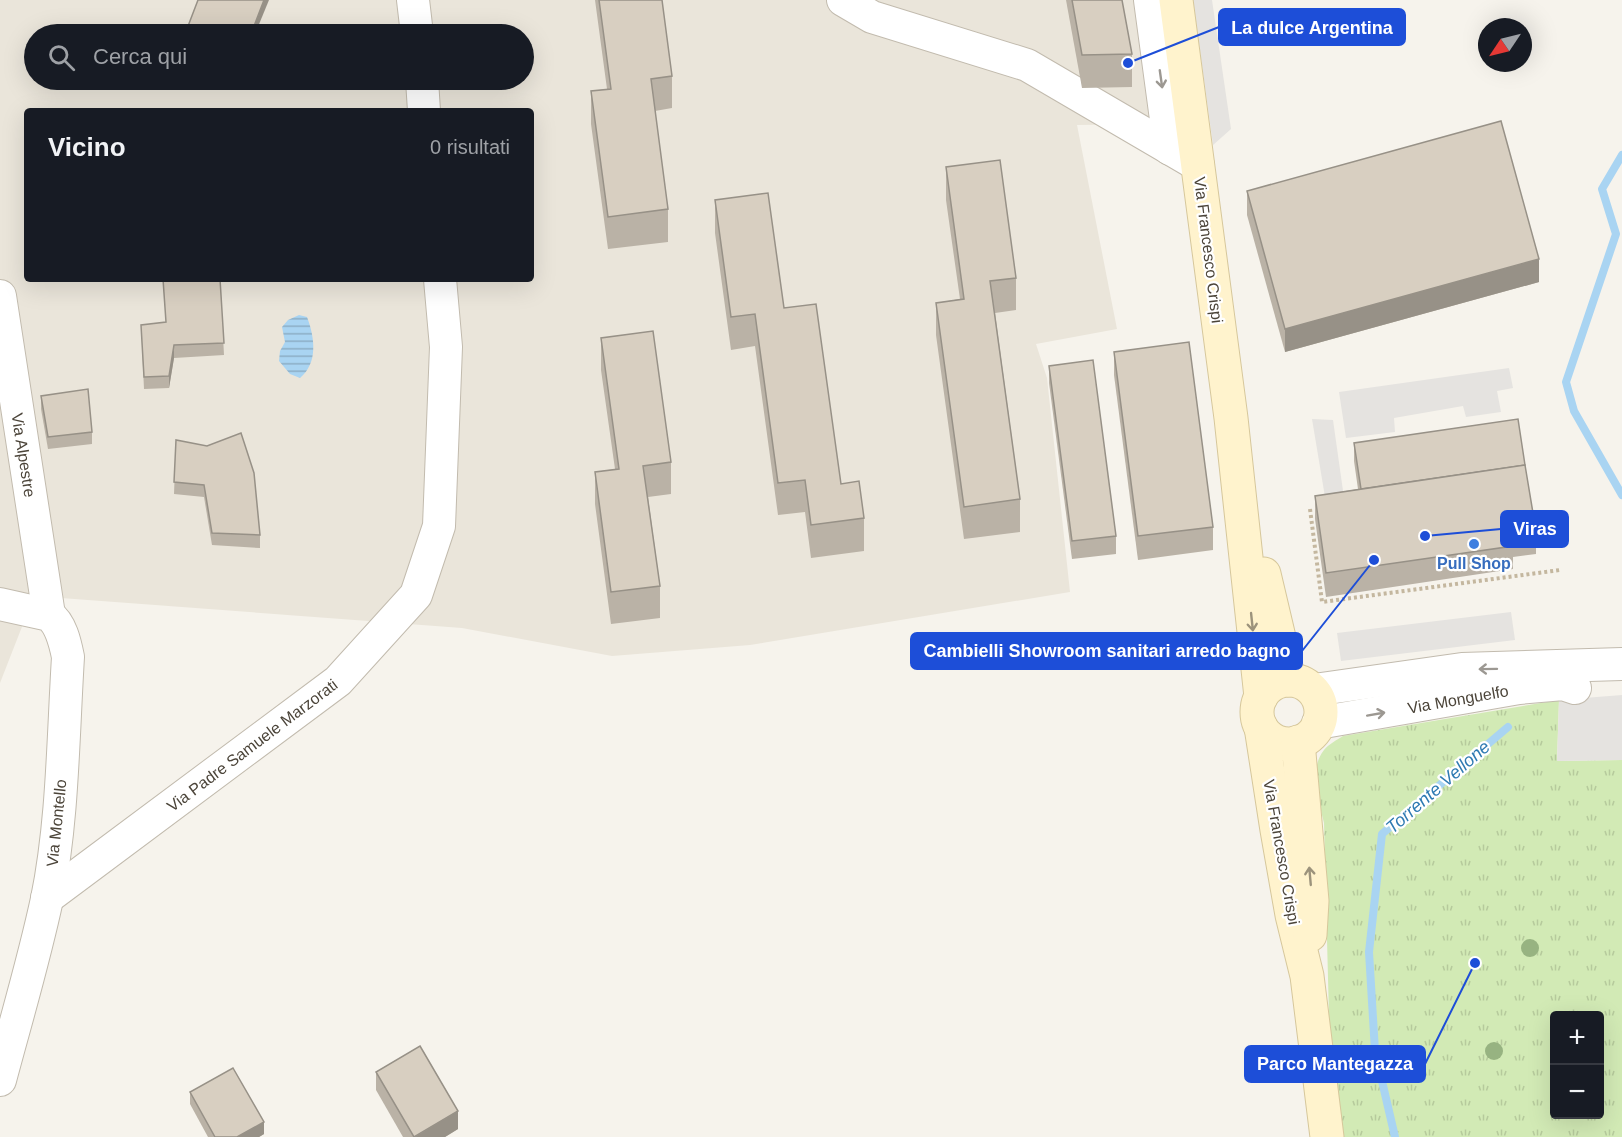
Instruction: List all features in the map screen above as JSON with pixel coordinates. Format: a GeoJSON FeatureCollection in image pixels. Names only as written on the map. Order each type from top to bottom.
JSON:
{"type":"FeatureCollection","features":[{"type":"Feature","properties":{"kind":"street"},"geometry":{"type":"LineString","coordinates":[[413,0],[416,24]]}},
{"type":"Feature","properties":{"kind":"street"},"geometry":{"type":"LineString","coordinates":[[843,0],[872,17],[1027,65],[1198,165]]}},
{"type":"Feature","properties":{"kind":"street"},"geometry":{"type":"LineString","coordinates":[[1150,0],[1170,148]]}},
{"type":"Feature","properties":{"kind":"street","name":"Via Francesco Crispi"},"geometry":{"type":"LineString","coordinates":[[1176,0],[1240,501],[1261,712],[1276,830],[1292,915],[1307,976],[1327,1137]]}},
{"type":"Feature","properties":{"kind":"street"},"geometry":{"type":"LineString","coordinates":[[423,90],[424,108]]}},
{"type":"Feature","properties":{"kind":"street","name":"Via Padre Samuele Marzorati"},"geometry":{"type":"LineString","coordinates":[[47,898],[338,681],[416,595],[439,526],[446,346],[440,282]]}},
{"type":"Feature","properties":{"kind":"street","name":"Via Alpestre"},"geometry":{"type":"LineString","coordinates":[[0,296],[49,615]]}},
{"type":"Feature","properties":{"kind":"street","name":"Via Francesco Crispi"},"geometry":{"type":"LineString","coordinates":[[1240,501],[1301,685]]}},
{"type":"Feature","properties":{"kind":"street"},"geometry":{"type":"LineString","coordinates":[[0,604],[49,615]]}},
{"type":"Feature","properties":{"kind":"street","name":"Via Montello"},"geometry":{"type":"LineString","coordinates":[[0,1080],[47,898],[54,855],[68,657],[59,627],[49,615]]}},
{"type":"Feature","properties":{"kind":"street","name":"Via Monguelfo"},"geometry":{"type":"LineString","coordinates":[[1301,685],[1462,669],[1571,677],[1622,664]]}},
{"type":"Feature","properties":{"kind":"street","name":"Via Monguelfo"},"geometry":{"type":"LineString","coordinates":[[1308,732],[1519,688],[1563,684],[1571,677]]}},
{"type":"Feature","properties":{"kind":"street"},"geometry":{"type":"LineString","coordinates":[[1278,682],[1301,685],[1320,708],[1308,732],[1290,743],[1273,739],[1261,712],[1268,688],[1278,682]]}},
{"type":"Feature","properties":{"kind":"street","name":"Via Francesco Crispi"},"geometry":{"type":"LineString","coordinates":[[1307,976],[1312,902],[1308,732]]}},
{"type":"Feature","properties":{"kind":"path"},"geometry":{"type":"LineString","coordinates":[[1310,509],[1322,602],[1560,570]]}},
{"type":"Feature","properties":{"kind":"shaded area"},"geometry":{"type":"Polygon","coordinates":[[[0,0],[1139,0],[1158,124],[1077,125],[1117,329],[1036,344],[1047,378],[1070,592],[750,645],[612,656],[462,628],[34,596],[0,683],[0,0]]]}},
{"type":"Feature","properties":{"kind":"shaded area"},"geometry":{"type":"Polygon","coordinates":[[[1193,0],[1212,0],[1231,129],[1213,145],[1193,0]]]}},
{"type":"Feature","properties":{"kind":"shaded area"},"geometry":{"type":"Polygon","coordinates":[[[1509,368],[1513,388],[1497,391],[1501,412],[1466,417],[1463,406],[1394,418],[1395,432],[1346,438],[1339,392],[1509,368]]]}},
{"type":"Feature","properties":{"kind":"shaded area"},"geometry":{"type":"Polygon","coordinates":[[[1312,419],[1333,420],[1345,505],[1326,503],[1312,419]]]}},
{"type":"Feature","properties":{"kind":"shaded area"},"geometry":{"type":"Polygon","coordinates":[[[1511,612],[1515,640],[1341,661],[1337,633],[1511,612]]]}},
{"type":"Feature","properties":{"kind":"shaded area"},"geometry":{"type":"Polygon","coordinates":[[[1622,695],[1622,760],[1557,761],[1559,700],[1622,695]]]}},
{"type":"Feature","properties":{"kind":"green space"},"geometry":{"type":"Polygon","coordinates":[[[1559,700],[1557,761],[1622,760],[1622,1137],[1343,1137],[1329,1017],[1324,823],[1316,786],[1319,758],[1331,744],[1343,736],[1559,700]]]}},
{"type":"Feature","properties":{"kind":"water"},"geometry":{"type":"Polygon","coordinates":[[[299,315],[307,317],[313,342],[310,365],[300,378],[290,374],[279,361],[280,351],[285,342],[282,327],[288,320],[299,315]]]}},
{"type":"Feature","properties":{"kind":"building"},"geometry":{"type":"Polygon","coordinates":[[[198,0],[264,0],[255,24],[189,24],[198,0]]]}},
{"type":"Feature","properties":{"kind":"building"},"geometry":{"type":"Polygon","coordinates":[[[599,0],[662,0],[672,76],[651,79],[668,209],[608,217],[591,91],[611,89],[599,0]]]}},
{"type":"Feature","properties":{"kind":"building"},"geometry":{"type":"Polygon","coordinates":[[[1072,0],[1122,0],[1132,54],[1082,55],[1072,0]]]}},
{"type":"Feature","properties":{"kind":"building"},"geometry":{"type":"Polygon","coordinates":[[[1501,121],[1539,259],[1285,329],[1247,191],[1501,121]]]}},
{"type":"Feature","properties":{"kind":"building"},"geometry":{"type":"Polygon","coordinates":[[[1000,160],[1016,278],[990,281],[1020,499],[964,507],[936,303],[964,299],[946,167],[1000,160]]]}},
{"type":"Feature","properties":{"kind":"building"},"geometry":{"type":"Polygon","coordinates":[[[768,193],[784,308],[816,304],[841,484],[859,481],[864,518],[811,525],[805,480],[778,483],[755,314],[731,317],[715,200],[768,193]]]}},
{"type":"Feature","properties":{"kind":"building"},"geometry":{"type":"Polygon","coordinates":[[[163,282],[220,282],[224,343],[174,345],[169,376],[144,377],[141,325],[166,322],[163,282]]]}},
{"type":"Feature","properties":{"kind":"building"},"geometry":{"type":"Polygon","coordinates":[[[653,331],[671,462],[643,466],[660,586],[611,592],[595,472],[619,469],[601,338],[653,331]]]}},
{"type":"Feature","properties":{"kind":"building"},"geometry":{"type":"Polygon","coordinates":[[[1189,342],[1213,527],[1138,536],[1114,352],[1189,342]]]}},
{"type":"Feature","properties":{"kind":"building"},"geometry":{"type":"Polygon","coordinates":[[[1093,360],[1116,536],[1072,541],[1049,366],[1093,360]]]}},
{"type":"Feature","properties":{"kind":"building"},"geometry":{"type":"Polygon","coordinates":[[[88,389],[92,432],[48,437],[41,396],[88,389]]]}},
{"type":"Feature","properties":{"kind":"building"},"geometry":{"type":"Polygon","coordinates":[[[1518,419],[1525,465],[1361,489],[1354,443],[1518,419]]]}},
{"type":"Feature","properties":{"kind":"building"},"geometry":{"type":"Polygon","coordinates":[[[241,433],[254,473],[260,535],[212,533],[204,485],[174,482],[176,440],[207,446],[241,433]]]}},
{"type":"Feature","properties":{"kind":"building"},"geometry":{"type":"Polygon","coordinates":[[[1525,465],[1536,531],[1511,534],[1513,546],[1326,573],[1315,496],[1525,465]]]}},
{"type":"Feature","properties":{"kind":"building"},"geometry":{"type":"Polygon","coordinates":[[[420,1046],[458,1111],[414,1137],[376,1072],[420,1046]]]}},
{"type":"Feature","properties":{"kind":"building"},"geometry":{"type":"Polygon","coordinates":[[[233,1068],[264,1122],[237,1137],[215,1137],[190,1092],[233,1068]]]}},
{"type":"Feature","properties":{"kind":"waterway","name":"Torrente Vellone"},"geometry":{"type":"LineString","coordinates":[[1622,155],[1602,189],[1616,234],[1566,382],[1574,411],[1622,495]]}},
{"type":"Feature","properties":{"kind":"waterway","name":"Torrente Vellone"},"geometry":{"type":"LineString","coordinates":[[1395,1137],[1375,1051],[1369,952],[1382,834],[1508,727]]}},
{"type":"Feature","properties":{"kind":"place","name":"La dulce Argentina"},"geometry":{"type":"Point","coordinates":[1128,63]}},
{"type":"Feature","properties":{"kind":"place","name":"Viras"},"geometry":{"type":"Point","coordinates":[1425,536]}},
{"type":"Feature","properties":{"kind":"place","name":"Pull Shop"},"geometry":{"type":"Point","coordinates":[1474,544]}},
{"type":"Feature","properties":{"kind":"place","name":"Cambielli Showroom sanitari arredo bagno"},"geometry":{"type":"Point","coordinates":[1374,560]}},
{"type":"Feature","properties":{"kind":"place","name":"Parco Mantegazza"},"geometry":{"type":"Point","coordinates":[1475,963]}}]}
